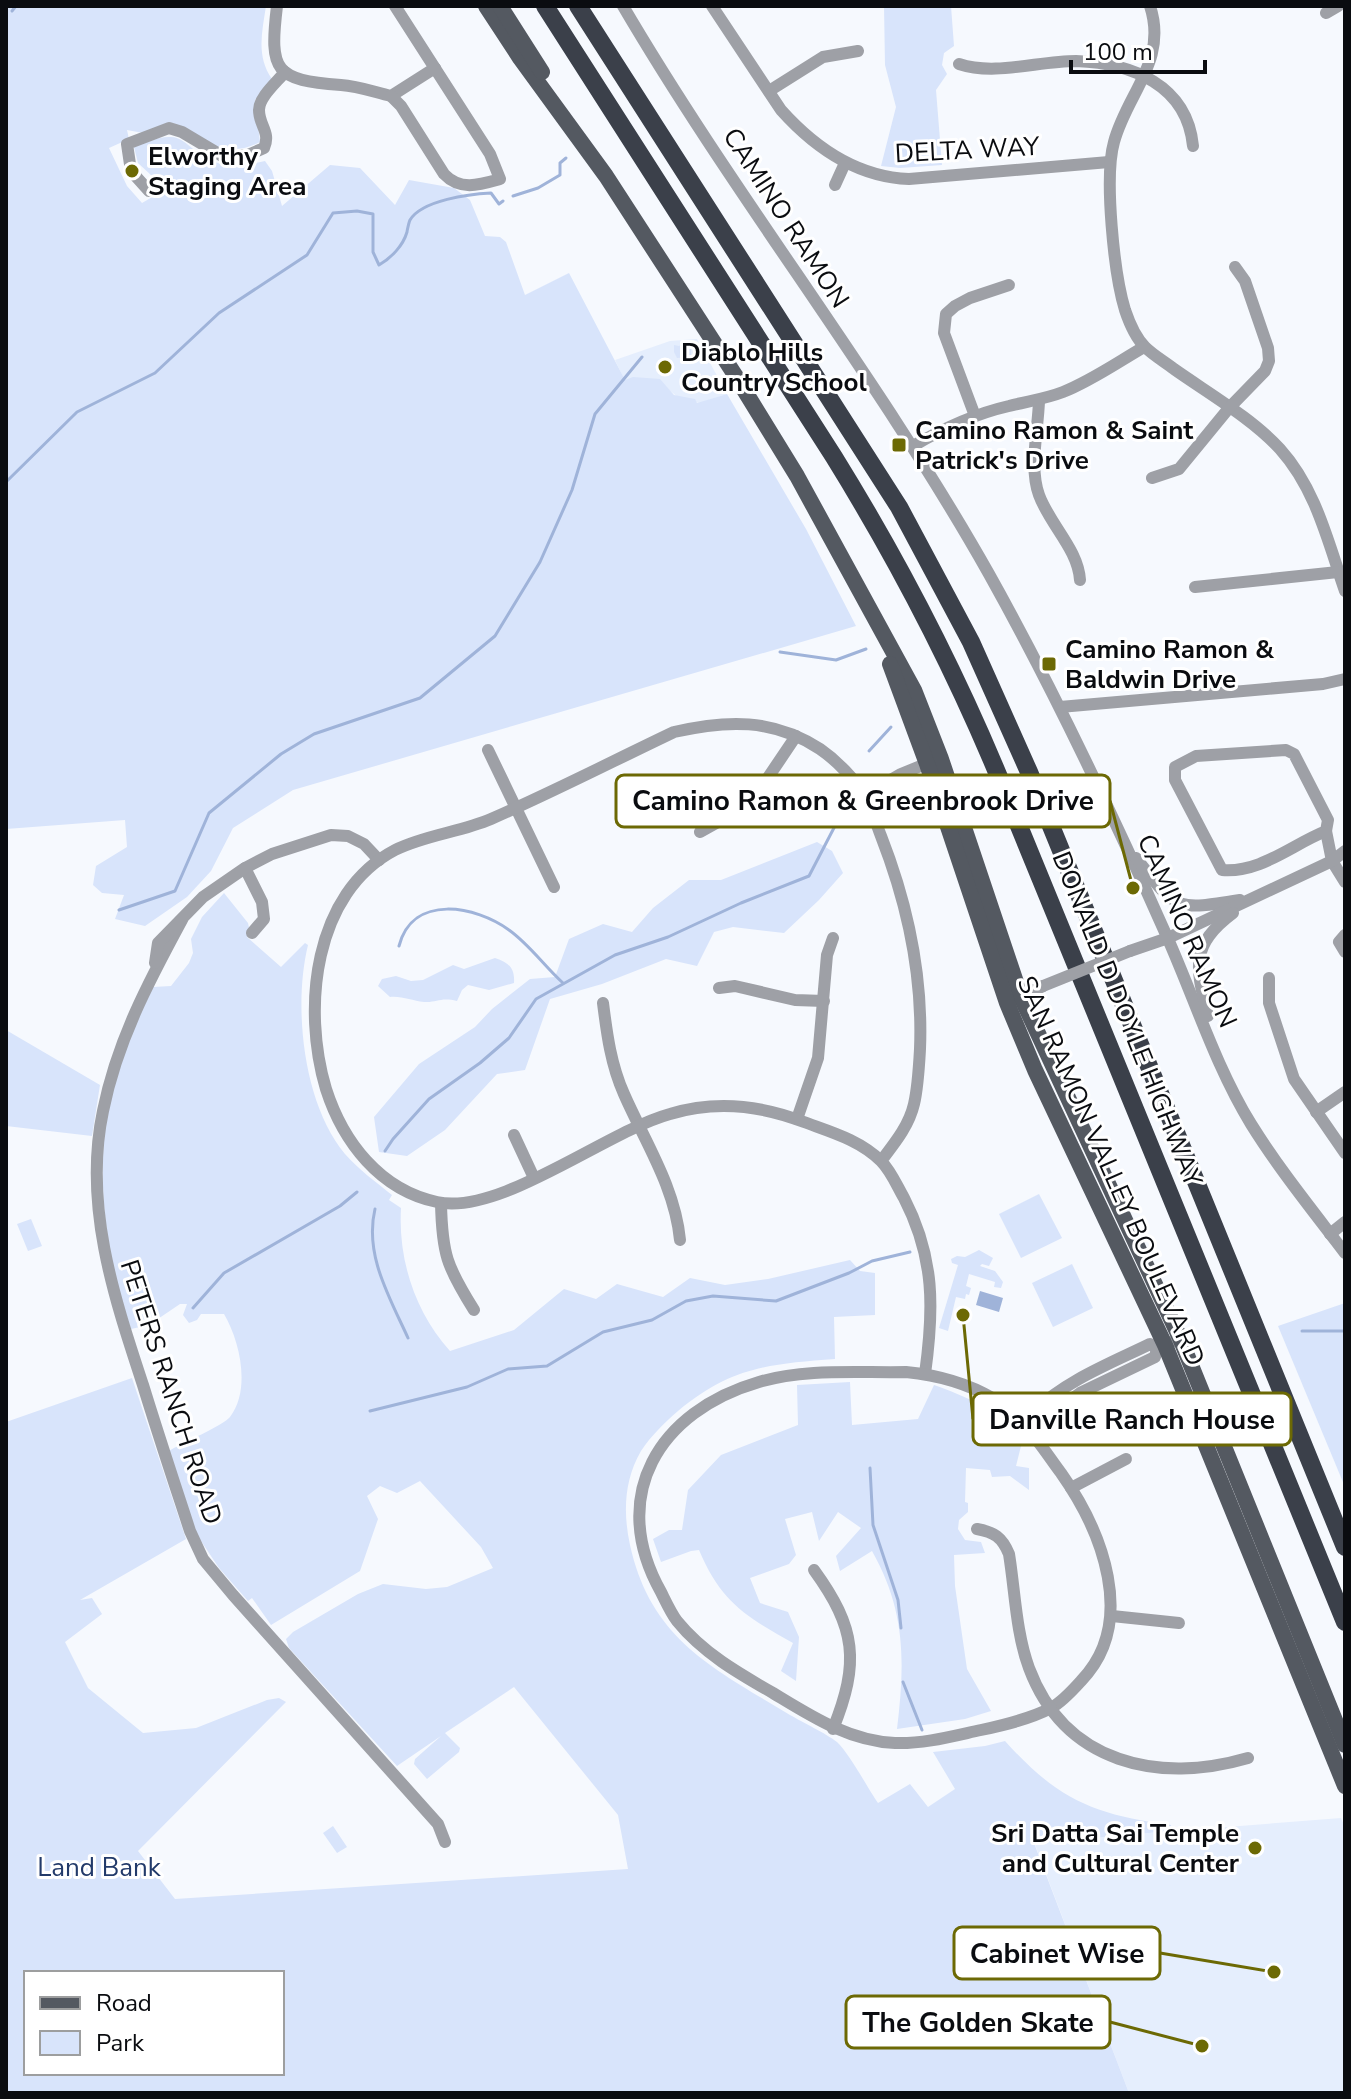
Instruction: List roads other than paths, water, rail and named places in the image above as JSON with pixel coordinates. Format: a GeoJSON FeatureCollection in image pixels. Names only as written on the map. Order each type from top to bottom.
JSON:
{"type":"FeatureCollection","features":[{"type":"Feature","properties":{"kind":"highway","name":"DONALD D DOYLE HIGHWAY"},"geometry":{"type":"LineString","coordinates":[[545,6],[842,469],[945,653],[1014,812],[1345,1622]]}},
{"type":"Feature","properties":{"kind":"highway","name":"DONALD D DOYLE HIGHWAY"},"geometry":{"type":"LineString","coordinates":[[578,6],[899,507],[964,628],[1029,772],[1345,1547]]}},
{"type":"Feature","properties":{"kind":"main road","name":"SAN RAMON VALLEY BOULEVARD"},"geometry":{"type":"LineString","coordinates":[[486,6],[606,176]]}},
{"type":"Feature","properties":{"kind":"main road","name":"SAN RAMON VALLEY BOULEVARD"},"geometry":{"type":"LineString","coordinates":[[500,6],[782,451],[914,690],[934,761],[1035,1070],[1167,1344],[1345,1745]]}},
{"type":"Feature","properties":{"kind":"main road","name":"SAN RAMON VALLEY BOULEVARD"},"geometry":{"type":"LineString","coordinates":[[1167,1344],[1345,1786]]}},
{"type":"Feature","properties":{"kind":"street"},"geometry":{"type":"LineString","coordinates":[[277,6],[274,51],[285,72],[299,81],[354,86],[391,96],[452,182],[467,186],[500,179],[490,154],[395,6]]}},
{"type":"Feature","properties":{"kind":"street","name":"CAMINO RAMON"},"geometry":{"type":"LineString","coordinates":[[623,6],[913,446],[989,574],[1060,707],[1251,1124],[1345,1253]]}},
{"type":"Feature","properties":{"kind":"street","name":"DELTA WAY"},"geometry":{"type":"LineString","coordinates":[[712,6],[794,125],[845,163],[866,172],[909,179],[1109,162]]}},
{"type":"Feature","properties":{"kind":"street"},"geometry":{"type":"LineString","coordinates":[[1150,6],[1155,22],[1153,57],[1120,124],[1109,162],[1109,186],[1125,309],[1144,347],[1257,427],[1281,450],[1301,477],[1317,510],[1345,591]]}},
{"type":"Feature","properties":{"kind":"street"},"geometry":{"type":"LineString","coordinates":[[1326,13],[1338,6]]}},
{"type":"Feature","properties":{"kind":"street"},"geometry":{"type":"LineString","coordinates":[[769,91],[823,57],[858,51]]}},
{"type":"Feature","properties":{"kind":"street"},"geometry":{"type":"LineString","coordinates":[[959,64],[984,68],[1075,61],[1115,67],[1144,76],[1174,97],[1182,107],[1191,126],[1193,146]]}},
{"type":"Feature","properties":{"kind":"street"},"geometry":{"type":"LineString","coordinates":[[391,96],[435,68]]}},
{"type":"Feature","properties":{"kind":"street"},"geometry":{"type":"LineString","coordinates":[[149,191],[131,171],[127,144],[169,128],[182,132],[224,157],[257,152],[264,148],[267,136],[259,112],[261,101],[285,72]]}},
{"type":"Feature","properties":{"kind":"street"},"geometry":{"type":"LineString","coordinates":[[835,185],[845,163]]}},
{"type":"Feature","properties":{"kind":"street"},"geometry":{"type":"LineString","coordinates":[[1152,478],[1179,469],[1229,408],[1265,371],[1269,361],[1268,348],[1245,281],[1235,267]]}},
{"type":"Feature","properties":{"kind":"street"},"geometry":{"type":"LineString","coordinates":[[975,416],[944,333],[946,314],[970,298],[1009,285]]}},
{"type":"Feature","properties":{"kind":"street"},"geometry":{"type":"LineString","coordinates":[[913,446],[949,425],[1068,390],[1144,347]]}},
{"type":"Feature","properties":{"kind":"street"},"geometry":{"type":"LineString","coordinates":[[1039,401],[1035,477],[1039,495],[1075,558],[1080,580]]}},
{"type":"Feature","properties":{"kind":"street"},"geometry":{"type":"LineString","coordinates":[[1195,587],[1338,572]]}},
{"type":"Feature","properties":{"kind":"street"},"geometry":{"type":"LineString","coordinates":[[1060,707],[1323,684],[1345,679]]}},
{"type":"Feature","properties":{"kind":"street"},"geometry":{"type":"LineString","coordinates":[[881,1161],[902,1132],[914,1104],[920,1031],[918,972],[909,925],[894,870],[865,795],[833,759],[796,736],[772,726],[737,722],[708,724],[674,732],[472,827],[398,849],[359,877],[346,895],[323,945],[315,1024],[318,1056],[327,1092],[356,1149],[373,1170],[395,1186],[441,1203],[479,1201],[510,1191],[639,1124],[698,1106],[726,1104],[753,1107],[797,1119],[850,1139],[881,1161],[914,1217],[925,1251],[931,1286],[931,1326],[925,1374]]}},
{"type":"Feature","properties":{"kind":"street"},"geometry":{"type":"LineString","coordinates":[[700,832],[734,813],[761,788],[796,736]]}},
{"type":"Feature","properties":{"kind":"street"},"geometry":{"type":"LineString","coordinates":[[488,750],[554,887]]}},
{"type":"Feature","properties":{"kind":"street"},"geometry":{"type":"LineString","coordinates":[[1326,831],[1310,837],[1281,856],[1237,871],[1222,870],[1175,780],[1175,767],[1196,756],[1286,750],[1294,754],[1328,820],[1326,831],[1332,861],[1345,882]]}},
{"type":"Feature","properties":{"kind":"street"},"geometry":{"type":"LineString","coordinates":[[865,795],[901,774],[934,761]]}},
{"type":"Feature","properties":{"kind":"street","name":"PETERS RANCH ROAD"},"geometry":{"type":"LineString","coordinates":[[379,860],[364,844],[348,836],[331,835],[272,854],[203,897],[158,943],[154,971],[115,1061],[102,1113],[97,1186],[101,1234],[110,1280],[190,1531],[203,1559],[438,1824],[445,1842]]}},
{"type":"Feature","properties":{"kind":"street"},"geometry":{"type":"LineString","coordinates":[[1124,842],[1161,890],[1176,902],[1186,906],[1255,897]]}},
{"type":"Feature","properties":{"kind":"street"},"geometry":{"type":"LineString","coordinates":[[1014,1000],[1168,938],[1332,861],[1345,851]]}},
{"type":"Feature","properties":{"kind":"street"},"geometry":{"type":"LineString","coordinates":[[245,868],[263,905],[264,919],[252,933]]}},
{"type":"Feature","properties":{"kind":"street"},"geometry":{"type":"LineString","coordinates":[[1221,1063],[1199,979],[1201,948],[1218,926],[1255,897]]}},
{"type":"Feature","properties":{"kind":"street"},"geometry":{"type":"LineString","coordinates":[[1345,935],[1339,942],[1345,952]]}},
{"type":"Feature","properties":{"kind":"street"},"geometry":{"type":"LineString","coordinates":[[797,1119],[818,1058],[827,955],[833,938]]}},
{"type":"Feature","properties":{"kind":"street"},"geometry":{"type":"LineString","coordinates":[[1269,978],[1269,1003],[1294,1079],[1345,1153]]}},
{"type":"Feature","properties":{"kind":"street"},"geometry":{"type":"LineString","coordinates":[[719,988],[735,986],[795,1000],[824,1001]]}},
{"type":"Feature","properties":{"kind":"street"},"geometry":{"type":"LineString","coordinates":[[603,1003],[612,1063],[661,1170],[678,1217],[680,1240]]}},
{"type":"Feature","properties":{"kind":"street"},"geometry":{"type":"LineString","coordinates":[[1316,1112],[1345,1092]]}},
{"type":"Feature","properties":{"kind":"street"},"geometry":{"type":"LineString","coordinates":[[514,1135],[534,1178]]}},
{"type":"Feature","properties":{"kind":"street"},"geometry":{"type":"LineString","coordinates":[[441,1203],[443,1248],[451,1273],[474,1310]]}},
{"type":"Feature","properties":{"kind":"street"},"geometry":{"type":"LineString","coordinates":[[1330,1234],[1345,1222]]}},
{"type":"Feature","properties":{"kind":"street"},"geometry":{"type":"LineString","coordinates":[[1029,1423],[1044,1419],[1080,1393],[1155,1357],[1167,1344]]}},
{"type":"Feature","properties":{"kind":"street"},"geometry":{"type":"LineString","coordinates":[[925,1374],[963,1384],[997,1400],[1029,1423],[1071,1488],[1097,1541],[1108,1580],[1112,1616],[1103,1650],[1088,1674],[1052,1708],[1003,1725],[937,1739],[896,1743],[859,1738],[833,1729],[707,1652],[676,1619],[654,1580],[642,1548],[637,1521],[639,1494],[649,1467],[662,1446],[682,1423],[733,1392],[760,1381],[793,1375],[925,1374]]}},
{"type":"Feature","properties":{"kind":"street"},"geometry":{"type":"LineString","coordinates":[[1071,1488],[1126,1459]]}},
{"type":"Feature","properties":{"kind":"street"},"geometry":{"type":"LineString","coordinates":[[977,1529],[994,1532],[1005,1543],[1023,1647],[1039,1689],[1068,1727],[1094,1747],[1119,1760],[1151,1768],[1207,1768],[1248,1758]]}},
{"type":"Feature","properties":{"kind":"street"},"geometry":{"type":"LineString","coordinates":[[814,1570],[841,1613],[849,1645],[847,1695],[833,1729]]}},
{"type":"Feature","properties":{"kind":"street"},"geometry":{"type":"LineString","coordinates":[[1112,1616],[1179,1623]]}},
{"type":"Feature","properties":{"kind":"water"},"geometry":{"type":"Polygon","coordinates":[[[980,1291],[1003,1298],[999,1312],[976,1305],[980,1291]]]}},
{"type":"Feature","properties":{"kind":"waterway"},"geometry":{"type":"LineString","coordinates":[[12,11],[16,6]]}},
{"type":"Feature","properties":{"kind":"waterway"},"geometry":{"type":"LineString","coordinates":[[513,196],[538,188],[560,175],[560,163],[566,158]]}},
{"type":"Feature","properties":{"kind":"waterway"},"geometry":{"type":"LineString","coordinates":[[6,482],[77,412],[155,373],[219,313],[307,255],[333,213],[357,211],[373,214],[373,252],[379,265],[400,247],[410,220],[425,207],[447,199],[491,193],[499,204],[503,201]]}},
{"type":"Feature","properties":{"kind":"waterway"},"geometry":{"type":"LineString","coordinates":[[119,910],[175,891],[209,813],[281,754],[314,734],[420,698],[495,636],[540,562],[572,490],[595,414],[642,357]]}},
{"type":"Feature","properties":{"kind":"waterway"},"geometry":{"type":"LineString","coordinates":[[780,652],[836,660],[866,649]]}},
{"type":"Feature","properties":{"kind":"waterway"},"geometry":{"type":"LineString","coordinates":[[869,751],[891,727]]}},
{"type":"Feature","properties":{"kind":"waterway"},"geometry":{"type":"LineString","coordinates":[[385,1151],[429,1099],[509,1038],[536,999],[615,955],[668,937],[809,876],[837,822]]}},
{"type":"Feature","properties":{"kind":"waterway"},"geometry":{"type":"LineString","coordinates":[[399,946],[406,929],[417,918],[431,911],[463,911],[480,915],[509,930],[563,983]]}},
{"type":"Feature","properties":{"kind":"waterway"},"geometry":{"type":"LineString","coordinates":[[193,1308],[224,1273],[340,1206],[357,1192]]}},
{"type":"Feature","properties":{"kind":"waterway"},"geometry":{"type":"LineString","coordinates":[[375,1209],[373,1243],[376,1259],[408,1338]]}},
{"type":"Feature","properties":{"kind":"waterway"},"geometry":{"type":"LineString","coordinates":[[370,1411],[467,1387],[508,1369],[547,1366],[603,1332],[652,1320],[686,1301],[713,1296],[776,1301],[872,1261],[910,1252]]}},
{"type":"Feature","properties":{"kind":"waterway"},"geometry":{"type":"LineString","coordinates":[[1302,1331],[1345,1331]]}},
{"type":"Feature","properties":{"kind":"waterway"},"geometry":{"type":"LineString","coordinates":[[870,1468],[873,1525],[898,1600],[901,1628]]}},
{"type":"Feature","properties":{"kind":"waterway"},"geometry":{"type":"LineString","coordinates":[[903,1682],[922,1730]]}},
{"type":"Feature","properties":{"kind":"place","name":"Elworthy Staging Area"},"geometry":{"type":"Point","coordinates":[132,171]}},
{"type":"Feature","properties":{"kind":"place","name":"Diablo Hills Country School"},"geometry":{"type":"Point","coordinates":[665,367]}},
{"type":"Feature","properties":{"kind":"place","name":"Camino Ramon & Saint Patrick's Drive"},"geometry":{"type":"Point","coordinates":[899,445]}},
{"type":"Feature","properties":{"kind":"place","name":"Camino Ramon & Baldwin Drive"},"geometry":{"type":"Point","coordinates":[1049,664]}},
{"type":"Feature","properties":{"kind":"place","name":"Camino Ramon & Greenbrook Drive"},"geometry":{"type":"Point","coordinates":[1133,888]}},
{"type":"Feature","properties":{"kind":"place","name":"Danville Ranch House"},"geometry":{"type":"Point","coordinates":[963,1315]}},
{"type":"Feature","properties":{"kind":"place","name":"Sri Datta Sai Temple and Cultural Center"},"geometry":{"type":"Point","coordinates":[1255,1848]}},
{"type":"Feature","properties":{"kind":"place","name":"Cabinet Wise"},"geometry":{"type":"Point","coordinates":[1274,1972]}},
{"type":"Feature","properties":{"kind":"place","name":"The Golden Skate"},"geometry":{"type":"Point","coordinates":[1202,2046]}},
{"type":"Feature","properties":{"kind":"park label","name":"Land Bank"},"geometry":{"type":"Point","coordinates":[99,1867]}}]}
